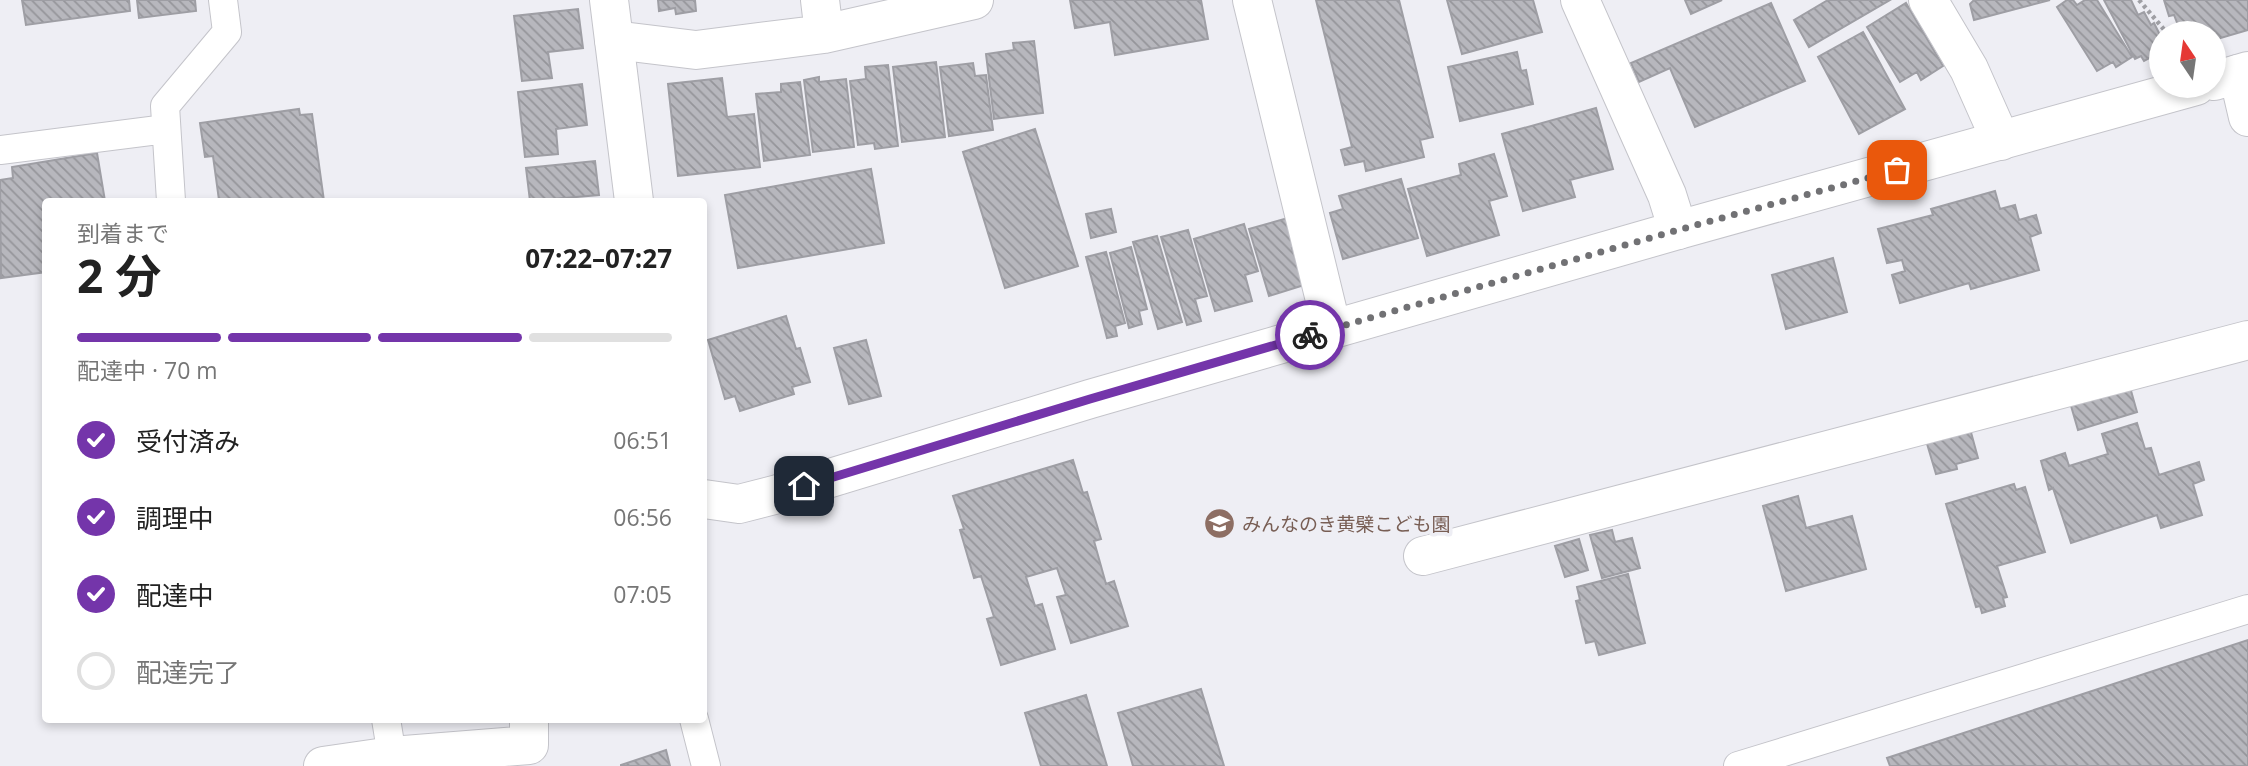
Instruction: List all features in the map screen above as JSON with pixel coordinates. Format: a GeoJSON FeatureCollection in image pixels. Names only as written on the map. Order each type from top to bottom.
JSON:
{"type":"FeatureCollection","features":[{"type":"Feature","properties":{"kind":"street"},"geometry":{"type":"LineString","coordinates":[[609,0],[634,198]]}},
{"type":"Feature","properties":{"kind":"street"},"geometry":{"type":"LineString","coordinates":[[614,40],[696,50],[822,17],[974,0]]}},
{"type":"Feature","properties":{"kind":"street"},"geometry":{"type":"LineString","coordinates":[[1252,0],[1332,329]]}},
{"type":"Feature","properties":{"kind":"street"},"geometry":{"type":"LineString","coordinates":[[1580,0],[1667,195],[1678,230]]}},
{"type":"Feature","properties":{"kind":"street"},"geometry":{"type":"LineString","coordinates":[[1928,0],[1969,69],[2001,141]]}},
{"type":"Feature","properties":{"kind":"street"},"geometry":{"type":"LineString","coordinates":[[2233,75],[2248,117]]}},
{"type":"Feature","properties":{"kind":"street"},"geometry":{"type":"LineString","coordinates":[[707,499],[739,504],[778,494],[1332,329],[2153,98]]}},
{"type":"Feature","properties":{"kind":"street"},"geometry":{"type":"LineString","coordinates":[[1423,556],[2248,340]]}},
{"type":"Feature","properties":{"kind":"street"},"geometry":{"type":"LineString","coordinates":[[323,766],[392,756],[529,745],[529,723]]}},
{"type":"Feature","properties":{"kind":"lane"},"geometry":{"type":"LineString","coordinates":[[172,198],[165,106],[227,32],[223,0]]}},
{"type":"Feature","properties":{"kind":"lane"},"geometry":{"type":"LineString","coordinates":[[0,150],[166,129]]}},
{"type":"Feature","properties":{"kind":"lane"},"geometry":{"type":"LineString","coordinates":[[1738,766],[2248,609]]}},
{"type":"Feature","properties":{"kind":"lane"},"geometry":{"type":"LineString","coordinates":[[387,723],[392,756]]}},
{"type":"Feature","properties":{"kind":"lane"},"geometry":{"type":"LineString","coordinates":[[695,723],[706,766]]}},
{"type":"Feature","properties":{"kind":"path"},"geometry":{"type":"LineString","coordinates":[[2139,0],[2157,21]]}},
{"type":"Feature","properties":{"kind":"building"},"geometry":{"type":"Polygon","coordinates":[[[22,0],[129,0],[130,11],[26,25],[22,0]]]}},
{"type":"Feature","properties":{"kind":"building"},"geometry":{"type":"Polygon","coordinates":[[[137,0],[195,0],[196,11],[139,18],[137,0]]]}},
{"type":"Feature","properties":{"kind":"building"},"geometry":{"type":"Polygon","coordinates":[[[658,0],[695,0],[696,11],[676,14],[675,8],[659,11],[658,0]]]}},
{"type":"Feature","properties":{"kind":"building"},"geometry":{"type":"Polygon","coordinates":[[[1070,0],[1201,0],[1208,39],[1115,55],[1110,22],[1075,28],[1070,0]]]}},
{"type":"Feature","properties":{"kind":"building"},"geometry":{"type":"Polygon","coordinates":[[[1316,0],[1399,0],[1433,137],[1420,140],[1424,157],[1366,171],[1364,161],[1345,165],[1341,150],[1352,147],[1316,0]]]}},
{"type":"Feature","properties":{"kind":"building"},"geometry":{"type":"Polygon","coordinates":[[[1447,0],[1533,0],[1542,32],[1462,54],[1447,0]]]}},
{"type":"Feature","properties":{"kind":"building"},"geometry":{"type":"Polygon","coordinates":[[[1685,0],[1722,0],[1691,14],[1685,0]]]}},
{"type":"Feature","properties":{"kind":"building"},"geometry":{"type":"Polygon","coordinates":[[[1828,0],[1890,0],[1809,47],[1794,20],[1828,0]]]}},
{"type":"Feature","properties":{"kind":"building"},"geometry":{"type":"Polygon","coordinates":[[[1974,0],[2050,0],[1974,20],[1970,4],[1974,0]]]}},
{"type":"Feature","properties":{"kind":"building"},"geometry":{"type":"Polygon","coordinates":[[[2067,0],[2073,0],[2077,5],[2085,0],[2097,0],[2132,57],[2116,67],[2113,62],[2097,71],[2057,7],[2067,0]]]}},
{"type":"Feature","properties":{"kind":"building"},"geometry":{"type":"Polygon","coordinates":[[[2104,0],[2131,0],[2138,15],[2144,12],[2149,21],[2149,58],[2144,61],[2141,56],[2135,59],[2104,0]]]}},
{"type":"Feature","properties":{"kind":"building"},"geometry":{"type":"Polygon","coordinates":[[[2164,0],[2248,0],[2248,30],[2226,36],[2226,21],[2176,21],[2174,15],[2169,16],[2164,0]]]}},
{"type":"Feature","properties":{"kind":"building"},"geometry":{"type":"Polygon","coordinates":[[[1771,3],[1805,81],[1695,127],[1670,68],[1639,82],[1631,63],[1771,3]]]}},
{"type":"Feature","properties":{"kind":"building"},"geometry":{"type":"Polygon","coordinates":[[[1906,3],[1943,66],[1921,80],[1917,72],[1900,82],[1867,27],[1906,3]]]}},
{"type":"Feature","properties":{"kind":"building"},"geometry":{"type":"Polygon","coordinates":[[[578,9],[583,48],[548,52],[552,78],[522,81],[514,16],[578,9]]]}},
{"type":"Feature","properties":{"kind":"building"},"geometry":{"type":"Polygon","coordinates":[[[1863,32],[1905,109],[1859,134],[1818,57],[1863,32]]]}},
{"type":"Feature","properties":{"kind":"building"},"geometry":{"type":"Polygon","coordinates":[[[1034,41],[1043,113],[994,119],[986,54],[1014,50],[1013,43],[1034,41]]]}},
{"type":"Feature","properties":{"kind":"building"},"geometry":{"type":"Polygon","coordinates":[[[1517,52],[1521,71],[1526,70],[1533,104],[1460,121],[1448,67],[1517,52]]]}},
{"type":"Feature","properties":{"kind":"building"},"geometry":{"type":"Polygon","coordinates":[[[936,62],[945,137],[902,142],[893,67],[936,62]]]}},
{"type":"Feature","properties":{"kind":"building"},"geometry":{"type":"Polygon","coordinates":[[[973,63],[975,76],[986,75],[993,130],[949,136],[940,67],[973,63]]]}},
{"type":"Feature","properties":{"kind":"building"},"geometry":{"type":"Polygon","coordinates":[[[888,65],[898,146],[875,149],[874,143],[858,145],[850,81],[866,79],[865,67],[888,65]]]}},
{"type":"Feature","properties":{"kind":"building"},"geometry":{"type":"Polygon","coordinates":[[[819,77],[819,82],[846,79],[854,147],[813,152],[804,80],[819,77]]]}},
{"type":"Feature","properties":{"kind":"building"},"geometry":{"type":"Polygon","coordinates":[[[722,78],[727,117],[754,114],[760,167],[678,176],[668,84],[722,78]]]}},
{"type":"Feature","properties":{"kind":"building"},"geometry":{"type":"Polygon","coordinates":[[[800,82],[810,155],[764,161],[756,94],[781,92],[781,84],[800,82]]]}},
{"type":"Feature","properties":{"kind":"building"},"geometry":{"type":"Polygon","coordinates":[[[582,84],[587,125],[556,129],[558,154],[525,157],[518,92],[582,84]]]}},
{"type":"Feature","properties":{"kind":"building"},"geometry":{"type":"Polygon","coordinates":[[[1596,108],[1613,169],[1570,180],[1575,197],[1523,211],[1502,134],[1596,108]]]}},
{"type":"Feature","properties":{"kind":"building"},"geometry":{"type":"Polygon","coordinates":[[[299,109],[300,115],[312,114],[324,198],[219,198],[213,156],[205,157],[200,123],[299,109]]]}},
{"type":"Feature","properties":{"kind":"building"},"geometry":{"type":"Polygon","coordinates":[[[1035,129],[1078,266],[1005,288],[963,152],[1035,129]]]}},
{"type":"Feature","properties":{"kind":"building"},"geometry":{"type":"Polygon","coordinates":[[[97,153],[104,198],[42,198],[42,273],[1,278],[0,180],[13,178],[12,167],[97,153]]]}},
{"type":"Feature","properties":{"kind":"building"},"geometry":{"type":"Polygon","coordinates":[[[1494,154],[1507,196],[1489,201],[1499,235],[1427,256],[1408,189],[1461,175],[1459,164],[1494,154]]]}},
{"type":"Feature","properties":{"kind":"building"},"geometry":{"type":"Polygon","coordinates":[[[595,161],[599,195],[530,198],[526,168],[595,161]]]}},
{"type":"Feature","properties":{"kind":"building"},"geometry":{"type":"Polygon","coordinates":[[[871,169],[884,243],[738,268],[725,195],[871,169]]]}},
{"type":"Feature","properties":{"kind":"building"},"geometry":{"type":"Polygon","coordinates":[[[1401,179],[1418,238],[1343,259],[1330,213],[1343,209],[1339,196],[1401,179]]]}},
{"type":"Feature","properties":{"kind":"building"},"geometry":{"type":"Polygon","coordinates":[[[1995,191],[2000,209],[2015,205],[2019,220],[2036,215],[2041,233],[2030,237],[2039,270],[1971,289],[1969,283],[1900,303],[1892,275],[1905,271],[1902,260],[1887,263],[1878,229],[1933,215],[1931,209],[1995,191]]]}},
{"type":"Feature","properties":{"kind":"building"},"geometry":{"type":"Polygon","coordinates":[[[1111,209],[1116,232],[1091,238],[1086,214],[1111,209]]]}},
{"type":"Feature","properties":{"kind":"building"},"geometry":{"type":"Polygon","coordinates":[[[1288,218],[1297,247],[1292,248],[1304,285],[1269,296],[1249,229],[1288,218]]]}},
{"type":"Feature","properties":{"kind":"building"},"geometry":{"type":"Polygon","coordinates":[[[1244,224],[1258,271],[1245,275],[1252,301],[1215,311],[1194,239],[1244,224]]]}},
{"type":"Feature","properties":{"kind":"building"},"geometry":{"type":"Polygon","coordinates":[[[1188,230],[1207,296],[1195,299],[1201,321],[1187,325],[1161,237],[1188,230]]]}},
{"type":"Feature","properties":{"kind":"building"},"geometry":{"type":"Polygon","coordinates":[[[1157,236],[1182,322],[1158,329],[1133,242],[1157,236]]]}},
{"type":"Feature","properties":{"kind":"building"},"geometry":{"type":"Polygon","coordinates":[[[1131,247],[1147,309],[1139,311],[1142,324],[1129,328],[1110,253],[1131,247]]]}},
{"type":"Feature","properties":{"kind":"building"},"geometry":{"type":"Polygon","coordinates":[[[1106,252],[1125,323],[1115,326],[1117,336],[1107,338],[1086,257],[1106,252]]]}},
{"type":"Feature","properties":{"kind":"building"},"geometry":{"type":"Polygon","coordinates":[[[1833,258],[1847,312],[1786,329],[1772,275],[1833,258]]]}},
{"type":"Feature","properties":{"kind":"building"},"geometry":{"type":"Polygon","coordinates":[[[786,316],[796,349],[800,348],[810,382],[792,387],[794,394],[740,411],[735,396],[725,399],[708,340],[786,316]]]}},
{"type":"Feature","properties":{"kind":"building"},"geometry":{"type":"Polygon","coordinates":[[[866,340],[881,396],[849,404],[834,348],[866,340]]]}},
{"type":"Feature","properties":{"kind":"building"},"geometry":{"type":"Polygon","coordinates":[[[2128,380],[2137,412],[2078,430],[2069,399],[2128,380]]]}},
{"type":"Feature","properties":{"kind":"building"},"geometry":{"type":"Polygon","coordinates":[[[2137,423],[2145,449],[2151,448],[2159,475],[2199,462],[2204,480],[2193,484],[2202,515],[2161,528],[2157,515],[2071,543],[2053,488],[2049,490],[2041,461],[2065,453],[2069,466],[2108,454],[2102,434],[2137,423]]]}},
{"type":"Feature","properties":{"kind":"building"},"geometry":{"type":"Polygon","coordinates":[[[1969,425],[1978,458],[1956,464],[1957,469],[1936,474],[1925,437],[1969,425]]]}},
{"type":"Feature","properties":{"kind":"building"},"geometry":{"type":"Polygon","coordinates":[[[1073,460],[1083,493],[1087,492],[1101,539],[1094,541],[1106,584],[1114,581],[1128,626],[1071,643],[1057,597],[1066,595],[1057,568],[1026,577],[1035,606],[1042,604],[1055,649],[1001,665],[987,619],[994,617],[981,576],[974,578],[960,530],[964,529],[953,496],[1073,460]]]}},
{"type":"Feature","properties":{"kind":"building"},"geometry":{"type":"Polygon","coordinates":[[[2014,484],[2016,490],[2025,487],[2045,552],[1997,566],[2007,597],[2003,598],[2005,606],[1982,613],[1980,606],[1976,607],[1946,504],[2014,484]]]}},
{"type":"Feature","properties":{"kind":"building"},"geometry":{"type":"Polygon","coordinates":[[[1798,496],[1806,528],[1852,516],[1866,569],[1786,591],[1763,506],[1798,496]]]}},
{"type":"Feature","properties":{"kind":"building"},"geometry":{"type":"Polygon","coordinates":[[[1612,530],[1615,542],[1632,538],[1640,568],[1602,578],[1590,535],[1612,530]]]}},
{"type":"Feature","properties":{"kind":"building"},"geometry":{"type":"Polygon","coordinates":[[[1579,539],[1588,570],[1565,577],[1555,546],[1579,539]]]}},
{"type":"Feature","properties":{"kind":"building"},"geometry":{"type":"Polygon","coordinates":[[[1628,574],[1645,643],[1599,655],[1595,641],[1586,643],[1576,601],[1580,600],[1577,587],[1628,574]]]}},
{"type":"Feature","properties":{"kind":"building"},"geometry":{"type":"Polygon","coordinates":[[[2248,640],[2248,766],[1890,766],[1887,758],[2248,640]]]}},
{"type":"Feature","properties":{"kind":"building"},"geometry":{"type":"Polygon","coordinates":[[[1201,689],[1224,766],[1133,766],[1118,713],[1201,689]]]}},
{"type":"Feature","properties":{"kind":"building"},"geometry":{"type":"Polygon","coordinates":[[[1086,695],[1107,766],[1041,766],[1025,713],[1086,695]]]}},
{"type":"Feature","properties":{"kind":"building"},"geometry":{"type":"Polygon","coordinates":[[[666,750],[670,766],[621,766],[621,765],[666,750]]]}},
{"type":"Feature","properties":{"kind":"way so far"},"geometry":{"type":"LineString","coordinates":[[1310,335],[1897,170]]}},
{"type":"Feature","properties":{"kind":"place","name":"みんなのき黄檗こども園"},"geometry":{"type":"Point","coordinates":[1219,524]}},
{"type":"Feature","properties":{"kind":"route"},"geometry":{"type":"LineString","coordinates":[[804,486],[1310,335]]}}]}
